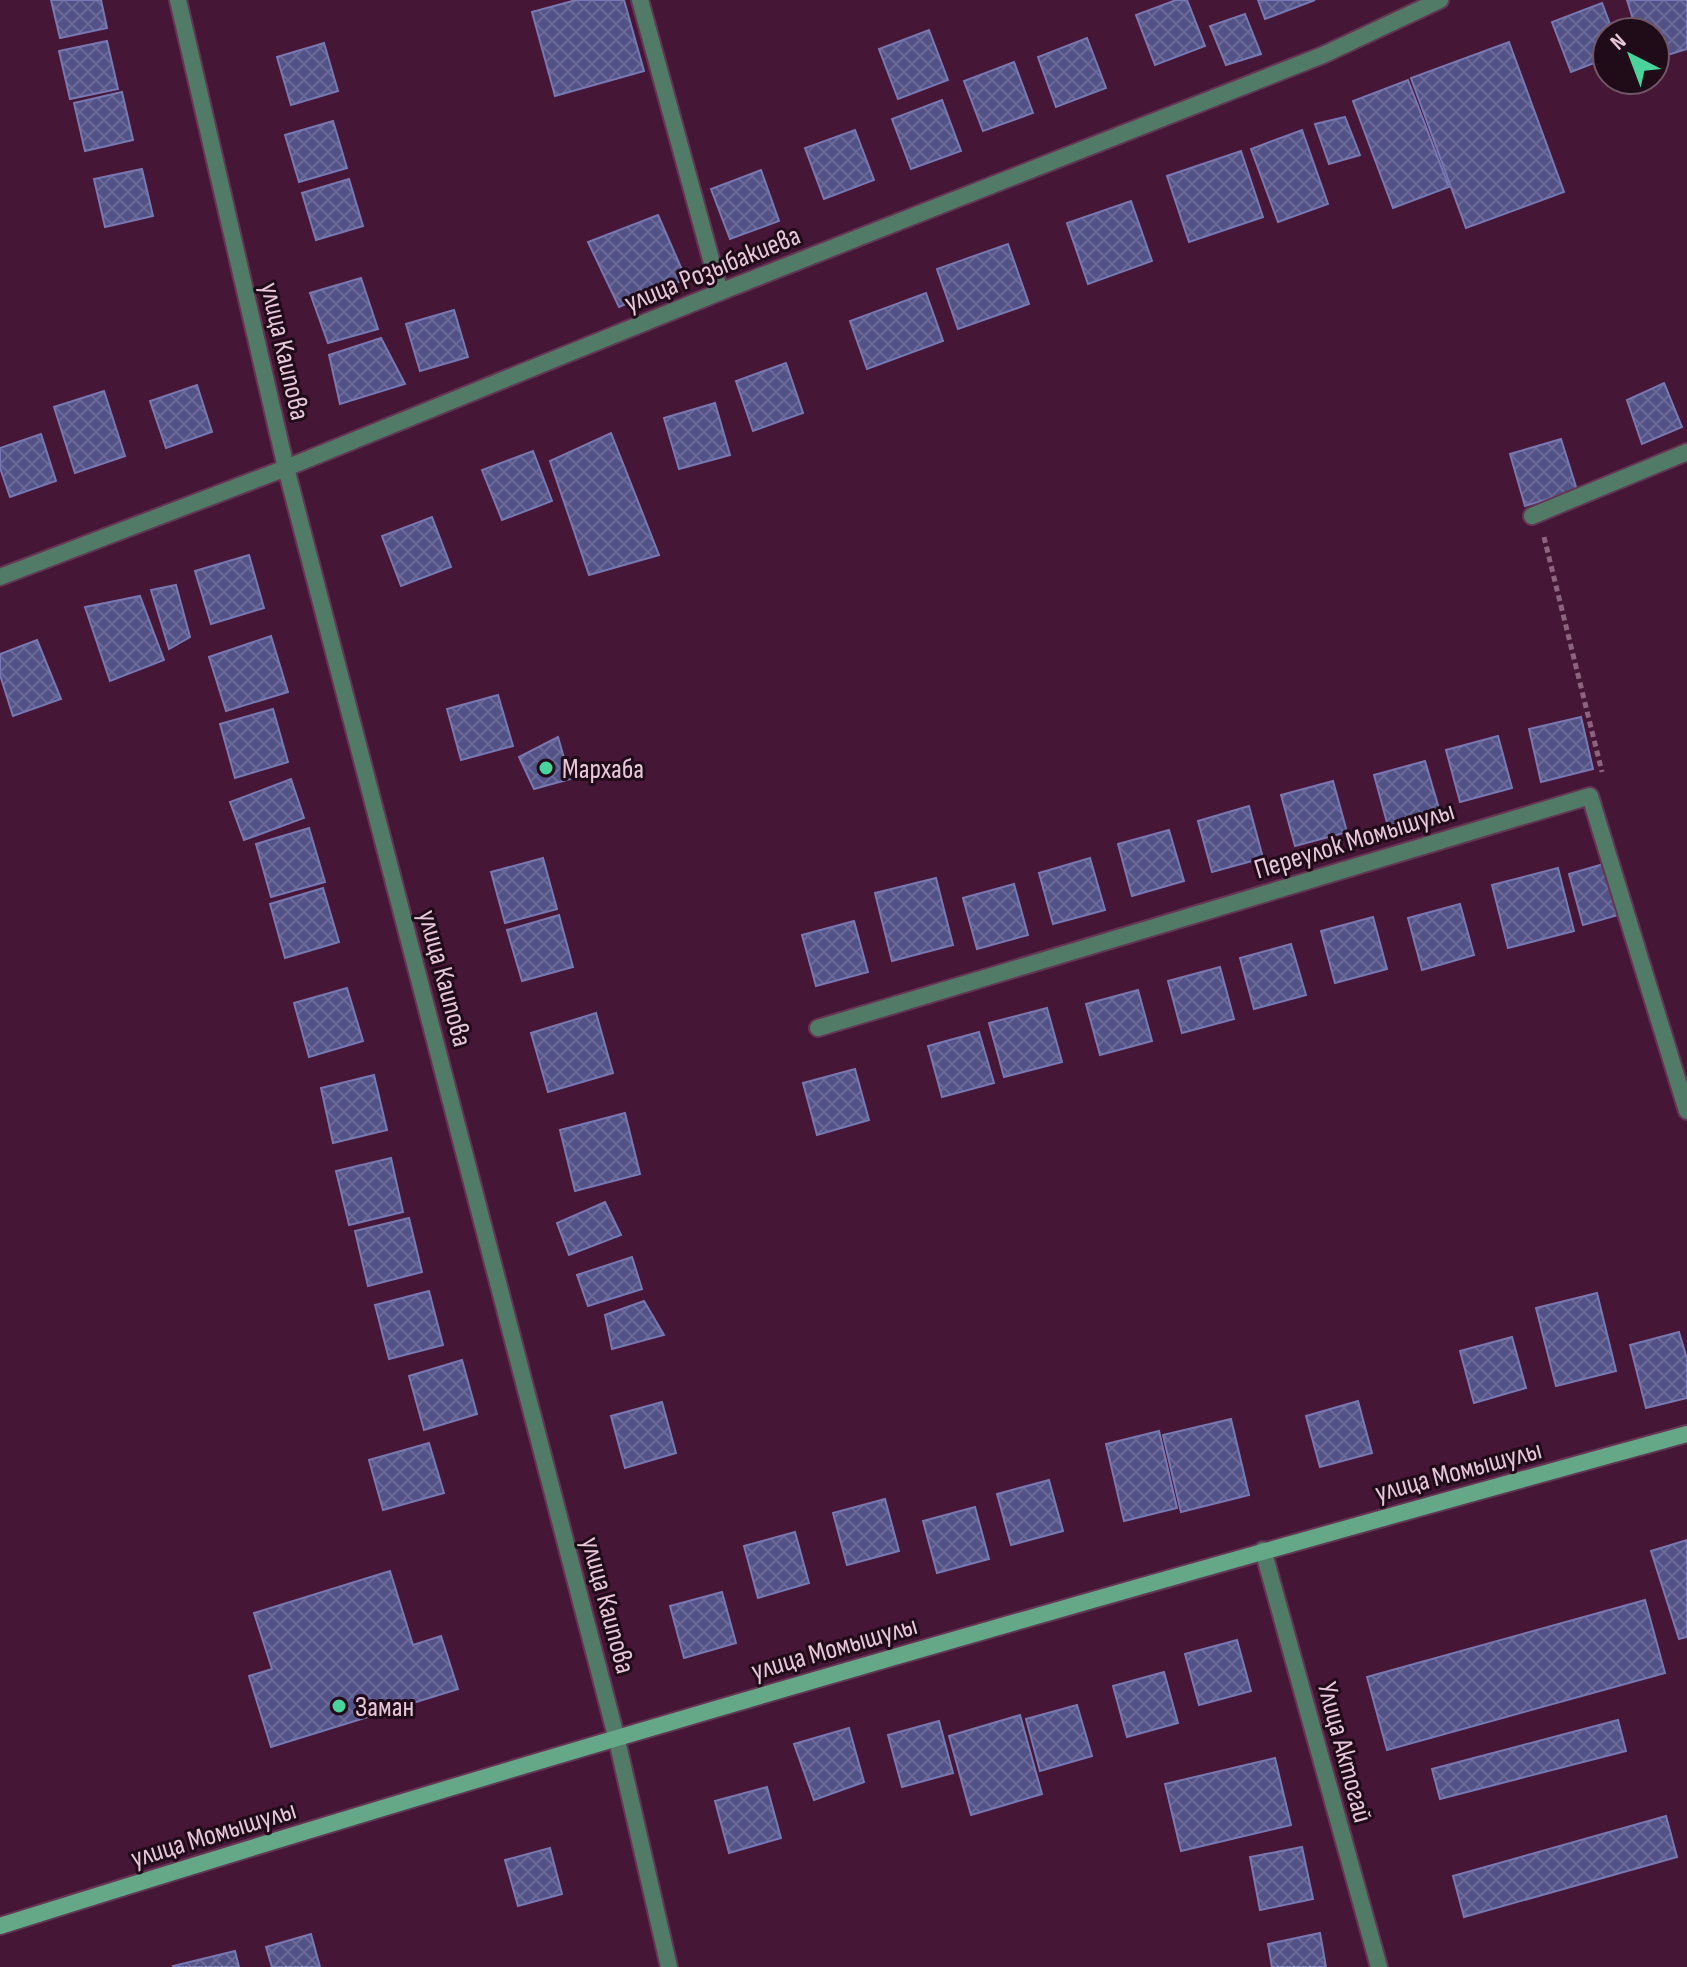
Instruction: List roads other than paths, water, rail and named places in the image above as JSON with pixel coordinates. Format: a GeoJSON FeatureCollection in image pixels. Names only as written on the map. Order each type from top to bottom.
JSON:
{"type":"FeatureCollection","features":[{"type":"Feature","properties":{"kind":"street","name":"улица Каипова"},"geometry":{"type":"LineString","coordinates":[[178,0],[286,468],[616,1736],[669,1967]]}},
{"type":"Feature","properties":{"kind":"street"},"geometry":{"type":"LineString","coordinates":[[640,0],[720,292]]}},
{"type":"Feature","properties":{"kind":"street","name":"улица Розыбакиева"},"geometry":{"type":"LineString","coordinates":[[0,577],[286,468],[720,292],[1323,55],[1440,0]]}},
{"type":"Feature","properties":{"kind":"street"},"geometry":{"type":"LineString","coordinates":[[1532,516],[1687,452]]}},
{"type":"Feature","properties":{"kind":"street","name":"Переулок Момышулы"},"geometry":{"type":"LineString","coordinates":[[818,1028],[1590,796],[1687,1111]]}},
{"type":"Feature","properties":{"kind":"street","name":"улица Момышулы"},"geometry":{"type":"LineString","coordinates":[[0,1926],[616,1736],[1263,1550],[1687,1434]]}},
{"type":"Feature","properties":{"kind":"street","name":"Улица Актогай"},"geometry":{"type":"LineString","coordinates":[[1263,1550],[1379,1967]]}},
{"type":"Feature","properties":{"kind":"place","name":"Мархаба"},"geometry":{"type":"Point","coordinates":[546,768]}},
{"type":"Feature","properties":{"kind":"place","name":"Заман"},"geometry":{"type":"Point","coordinates":[339,1706]}}]}
